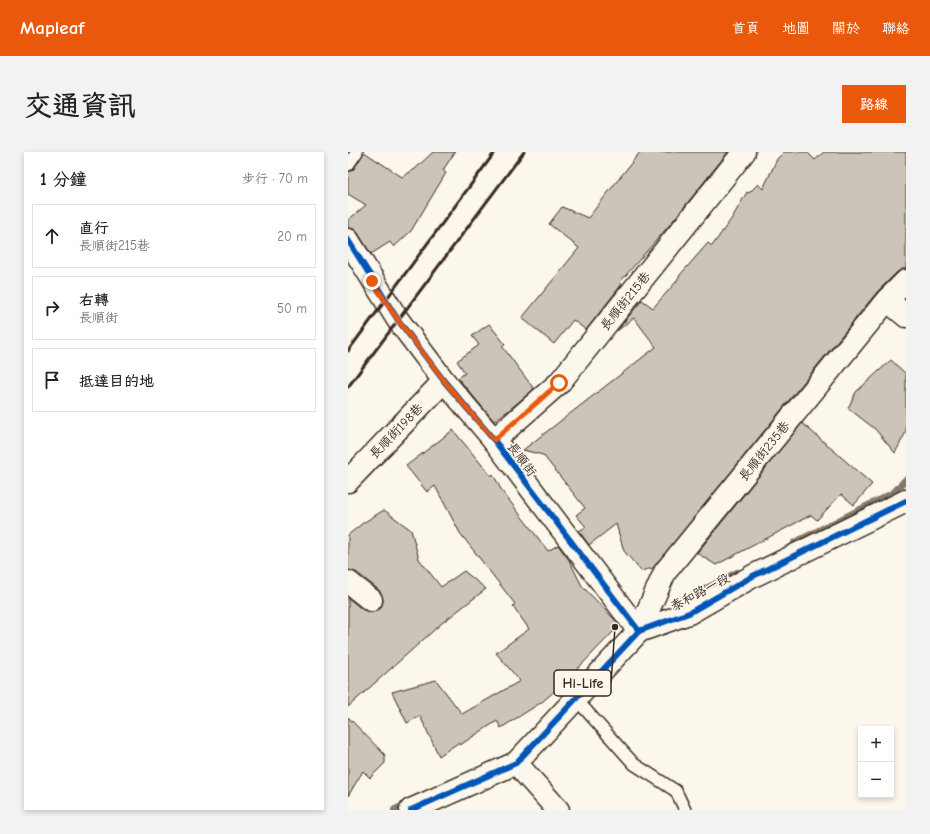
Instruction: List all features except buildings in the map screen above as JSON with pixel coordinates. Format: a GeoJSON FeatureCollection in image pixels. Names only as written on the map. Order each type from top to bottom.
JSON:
{"type":"FeatureCollection","features":[{"type":"Feature","properties":{"kind":"street","name":"長順街215巷"},"geometry":{"type":"LineString","coordinates":[[494,440],[559,383],[744,152]]}},
{"type":"Feature","properties":{"kind":"street","name":"長順街"},"geometry":{"type":"LineString","coordinates":[[348,240],[398,320],[444,381],[494,440],[639,631]]}},
{"type":"Feature","properties":{"kind":"street","name":"長順街235巷"},"geometry":{"type":"LineString","coordinates":[[639,631],[666,572],[887,300],[906,281]]}},
{"type":"Feature","properties":{"kind":"street"},"geometry":{"type":"LineString","coordinates":[[887,300],[906,316]]}},
{"type":"Feature","properties":{"kind":"street","name":"長順街198巷"},"geometry":{"type":"LineString","coordinates":[[348,481],[444,381]]}},
{"type":"Feature","properties":{"kind":"street","name":"泰和路一段"},"geometry":{"type":"LineString","coordinates":[[411,810],[516,763],[639,631],[689,613],[753,576],[906,501]]}},
{"type":"Feature","properties":{"kind":"street"},"geometry":{"type":"LineString","coordinates":[[348,582],[371,600]]}},
{"type":"Feature","properties":{"kind":"street"},"geometry":{"type":"LineString","coordinates":[[516,763],[558,810]]}},
{"type":"Feature","properties":{"kind":"lane"},"geometry":{"type":"LineString","coordinates":[[348,165],[357,152]]}},
{"type":"Feature","properties":{"kind":"lane"},"geometry":{"type":"LineString","coordinates":[[576,699],[634,764],[676,791],[685,810]]}},
{"type":"Feature","properties":{"kind":"waterway"},"geometry":{"type":"LineString","coordinates":[[795,543],[894,493],[906,480]]}},
{"type":"Feature","properties":{"kind":"waterway"},"geometry":{"type":"LineString","coordinates":[[689,598],[737,573]]}},
{"type":"Feature","properties":{"kind":"waterway"},"geometry":{"type":"LineString","coordinates":[[395,810],[410,803]]}},
{"type":"Feature","properties":{"kind":"railway"},"geometry":{"type":"LineString","coordinates":[[348,351],[495,152]]}},
{"type":"Feature","properties":{"kind":"railway"},"geometry":{"type":"LineString","coordinates":[[348,387],[524,152]]}},
{"type":"Feature","properties":{"kind":"cycle path"},"geometry":{"type":"LineString","coordinates":[[348,240],[398,320],[444,381],[494,440],[639,631]]}},
{"type":"Feature","properties":{"kind":"cycle path"},"geometry":{"type":"LineString","coordinates":[[411,810],[516,763],[639,631],[689,613],[753,576],[906,501]]}},
{"type":"Feature","properties":{"kind":"place","name":"Hi-Life"},"geometry":{"type":"Point","coordinates":[615,627]}},
{"type":"Feature","properties":{"kind":"route"},"geometry":{"type":"LineString","coordinates":[[372,281],[398,320],[444,381],[494,440],[559,383]]}}]}
